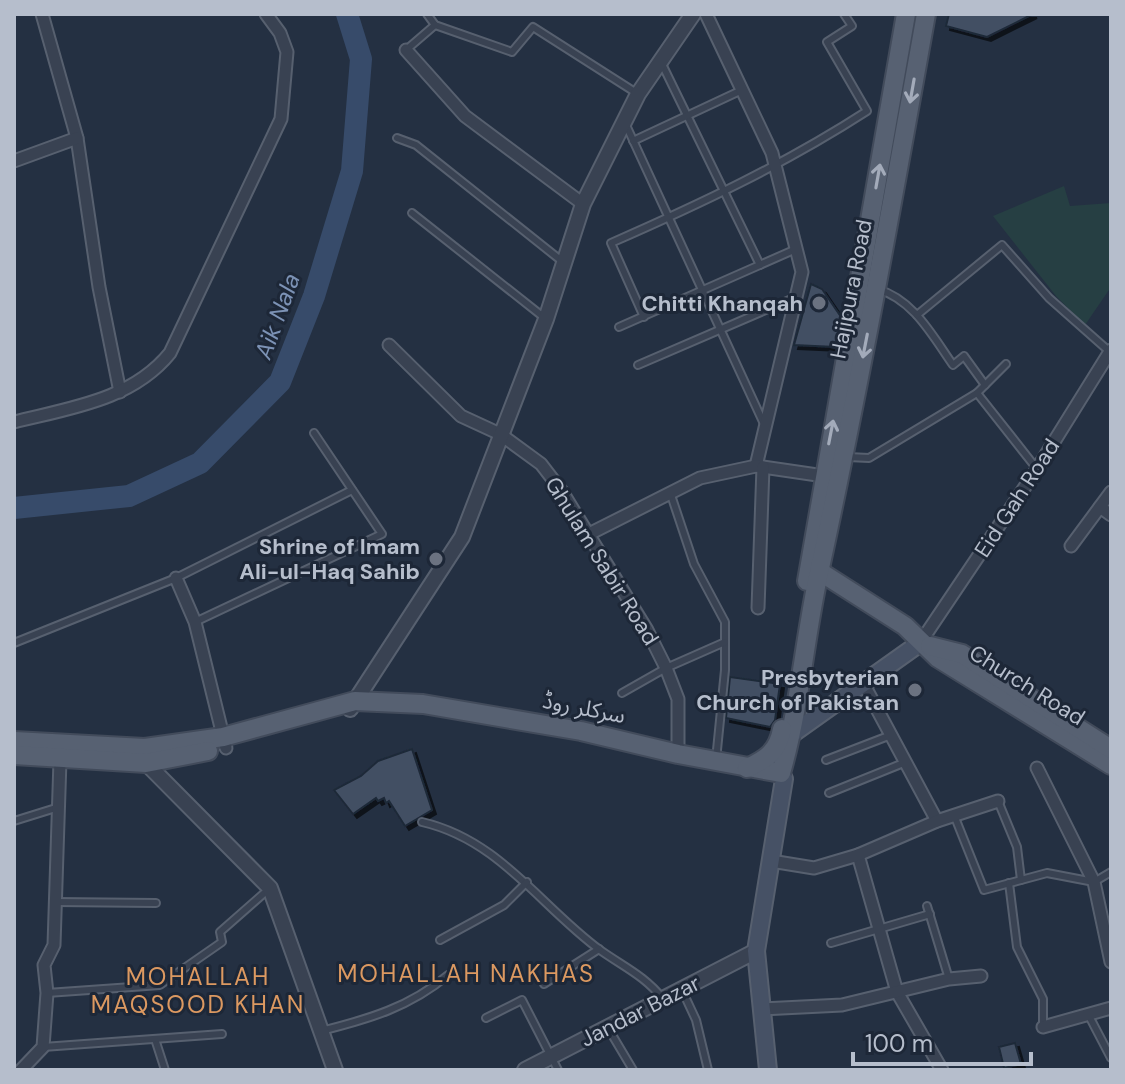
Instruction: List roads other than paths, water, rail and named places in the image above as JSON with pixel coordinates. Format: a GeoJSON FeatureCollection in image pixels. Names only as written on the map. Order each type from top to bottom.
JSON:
{"type":"FeatureCollection","features":[{"type":"Feature","properties":{"kind":"main road"},"geometry":{"type":"LineString","coordinates":[[832,477],[906,14]]}},
{"type":"Feature","properties":{"kind":"main road","name":"Hajipura Road"},"geometry":{"type":"LineString","coordinates":[[814,569],[832,477],[844,457],[926,14]]}},
{"type":"Feature","properties":{"kind":"main road"},"geometry":{"type":"LineString","coordinates":[[768,1070],[756,951],[784,779],[781,773],[792,734],[814,569]]}},
{"type":"Feature","properties":{"kind":"main road"},"geometry":{"type":"LineString","coordinates":[[747,768],[764,761],[779,746],[814,569]]}},
{"type":"Feature","properties":{"kind":"main road","name":"Church Road"},"geometry":{"type":"LineString","coordinates":[[814,569],[905,626],[920,643],[1111,765]]}},
{"type":"Feature","properties":{"kind":"main road"},"geometry":{"type":"LineString","coordinates":[[792,734],[920,643]]}},
{"type":"Feature","properties":{"kind":"main road","name":"Church Road"},"geometry":{"type":"LineString","coordinates":[[920,643],[962,654],[1111,749]]}},
{"type":"Feature","properties":{"kind":"main road","name":"سرکلر روڈ"},"geometry":{"type":"LineString","coordinates":[[15,746],[60,760],[146,763],[351,707],[376,703],[452,708],[581,731],[716,762],[781,773]]}},
{"type":"Feature","properties":{"kind":"main road","name":"سرکلر روڈ"},"geometry":{"type":"LineString","coordinates":[[15,746],[145,748],[224,742]]}},
{"type":"Feature","properties":{"kind":"street"},"geometry":{"type":"LineString","coordinates":[[42,14],[77,138],[99,287],[120,392]]}},
{"type":"Feature","properties":{"kind":"street"},"geometry":{"type":"LineString","coordinates":[[14,422],[120,392],[142,382],[170,353],[281,119],[287,52],[280,33],[266,14]]}},
{"type":"Feature","properties":{"kind":"street"},"geometry":{"type":"LineString","coordinates":[[351,707],[462,537],[566,265],[583,204],[638,94],[693,14]]}},
{"type":"Feature","properties":{"kind":"street"},"geometry":{"type":"LineString","coordinates":[[706,14],[774,165],[802,272],[765,427],[760,466],[758,608]]}},
{"type":"Feature","properties":{"kind":"street"},"geometry":{"type":"LineString","coordinates":[[406,50],[465,116],[583,204]]}},
{"type":"Feature","properties":{"kind":"street"},"geometry":{"type":"LineString","coordinates":[[14,161],[77,138]]}},
{"type":"Feature","properties":{"kind":"street","name":"Ghulam Sabir Road"},"geometry":{"type":"LineString","coordinates":[[389,345],[461,416],[500,434],[541,464],[589,534],[647,630],[666,668],[678,699],[678,754]]}},
{"type":"Feature","properties":{"kind":"street","name":"Eid Gah Road"},"geometry":{"type":"LineString","coordinates":[[920,643],[1107,367],[1110,351]]}},
{"type":"Feature","properties":{"kind":"street"},"geometry":{"type":"LineString","coordinates":[[589,534],[700,478],[760,466],[832,477]]}},
{"type":"Feature","properties":{"kind":"street"},"geometry":{"type":"LineString","coordinates":[[1071,546],[1111,492]]}},
{"type":"Feature","properties":{"kind":"street"},"geometry":{"type":"LineString","coordinates":[[1100,507],[1111,515]]}},
{"type":"Feature","properties":{"kind":"street"},"geometry":{"type":"LineString","coordinates":[[176,578],[195,622],[224,742]]}},
{"type":"Feature","properties":{"kind":"street"},"geometry":{"type":"LineString","coordinates":[[863,683],[937,821]]}},
{"type":"Feature","properties":{"kind":"street"},"geometry":{"type":"LineString","coordinates":[[22,1070],[43,1047],[47,993],[44,965],[54,945],[60,760]]}},
{"type":"Feature","properties":{"kind":"street"},"geometry":{"type":"LineString","coordinates":[[146,763],[270,888],[335,1070]]}},
{"type":"Feature","properties":{"kind":"street"},"geometry":{"type":"LineString","coordinates":[[1037,768],[1094,882],[1111,962]]}},
{"type":"Feature","properties":{"kind":"street"},"geometry":{"type":"LineString","coordinates":[[771,861],[814,868],[858,855],[937,821],[998,801]]}},
{"type":"Feature","properties":{"kind":"street"},"geometry":{"type":"LineString","coordinates":[[858,855],[897,992],[942,1070]]}},
{"type":"Feature","properties":{"kind":"street","name":"Jandar Bazar"},"geometry":{"type":"LineString","coordinates":[[525,1070],[554,1063],[608,1027],[756,951]]}},
{"type":"Feature","properties":{"kind":"street"},"geometry":{"type":"LineString","coordinates":[[761,1009],[842,1005],[949,979],[981,976]]}},
{"type":"Feature","properties":{"kind":"street"},"geometry":{"type":"LineString","coordinates":[[1043,1027],[1111,1008]]}},
{"type":"Feature","properties":{"kind":"lane"},"geometry":{"type":"LineString","coordinates":[[427,14],[435,25],[512,52],[533,27],[638,94]]}},
{"type":"Feature","properties":{"kind":"lane"},"geometry":{"type":"LineString","coordinates":[[644,317],[611,243],[725,193],[774,165],[801,154],[867,111],[827,42],[852,26],[844,14]]}},
{"type":"Feature","properties":{"kind":"lane"},"geometry":{"type":"LineString","coordinates":[[406,50],[435,25]]}},
{"type":"Feature","properties":{"kind":"lane"},"geometry":{"type":"LineString","coordinates":[[661,62],[760,265]]}},
{"type":"Feature","properties":{"kind":"lane"},"geometry":{"type":"LineString","coordinates":[[633,141],[742,90]]}},
{"type":"Feature","properties":{"kind":"lane"},"geometry":{"type":"LineString","coordinates":[[624,122],[765,427]]}},
{"type":"Feature","properties":{"kind":"lane"},"geometry":{"type":"LineString","coordinates":[[397,138],[416,145],[566,265]]}},
{"type":"Feature","properties":{"kind":"lane"},"geometry":{"type":"LineString","coordinates":[[412,213],[546,319]]}},
{"type":"Feature","properties":{"kind":"lane"},"geometry":{"type":"LineString","coordinates":[[917,315],[1002,245],[1049,298],[1110,351]]}},
{"type":"Feature","properties":{"kind":"lane"},"geometry":{"type":"LineString","coordinates":[[619,327],[796,249]]}},
{"type":"Feature","properties":{"kind":"lane"},"geometry":{"type":"LineString","coordinates":[[876,289],[895,294],[917,315],[953,365],[964,356],[985,385]]}},
{"type":"Feature","properties":{"kind":"lane"},"geometry":{"type":"LineString","coordinates":[[638,365],[796,297]]}},
{"type":"Feature","properties":{"kind":"lane"},"geometry":{"type":"LineString","coordinates":[[844,457],[869,458],[977,393],[1006,364]]}},
{"type":"Feature","properties":{"kind":"lane"},"geometry":{"type":"LineString","coordinates":[[977,393],[1037,469]]}},
{"type":"Feature","properties":{"kind":"lane"},"geometry":{"type":"LineString","coordinates":[[195,622],[382,534],[314,433]]}},
{"type":"Feature","properties":{"kind":"lane"},"geometry":{"type":"LineString","coordinates":[[14,643],[176,578],[352,490]]}},
{"type":"Feature","properties":{"kind":"lane"},"geometry":{"type":"LineString","coordinates":[[670,492],[694,564],[725,622],[716,762]]}},
{"type":"Feature","properties":{"kind":"lane"},"geometry":{"type":"LineString","coordinates":[[622,693],[666,668],[725,642]]}},
{"type":"Feature","properties":{"kind":"lane"},"geometry":{"type":"LineString","coordinates":[[826,760],[891,735]]}},
{"type":"Feature","properties":{"kind":"lane"},"geometry":{"type":"LineString","coordinates":[[829,793],[906,762]]}},
{"type":"Feature","properties":{"kind":"lane"},"geometry":{"type":"LineString","coordinates":[[998,801],[1017,847],[1021,880]]}},
{"type":"Feature","properties":{"kind":"lane"},"geometry":{"type":"LineString","coordinates":[[14,821],[59,807]]}},
{"type":"Feature","properties":{"kind":"lane"},"geometry":{"type":"LineString","coordinates":[[954,815],[984,890],[1047,873],[1094,882],[1111,872]]}},
{"type":"Feature","properties":{"kind":"lane"},"geometry":{"type":"LineString","coordinates":[[422,822],[452,829],[527,882],[599,949],[646,978],[663,999]]}},
{"type":"Feature","properties":{"kind":"lane"},"geometry":{"type":"LineString","coordinates":[[440,940],[504,905],[527,882]]}},
{"type":"Feature","properties":{"kind":"lane"},"geometry":{"type":"LineString","coordinates":[[1009,883],[1017,947],[1043,999],[1043,1027]]}},
{"type":"Feature","properties":{"kind":"lane"},"geometry":{"type":"LineString","coordinates":[[47,993],[160,985],[222,942],[220,932],[270,888]]}},
{"type":"Feature","properties":{"kind":"lane"},"geometry":{"type":"LineString","coordinates":[[55,902],[156,903]]}},
{"type":"Feature","properties":{"kind":"lane"},"geometry":{"type":"LineString","coordinates":[[927,906],[949,979]]}},
{"type":"Feature","properties":{"kind":"lane"},"geometry":{"type":"LineString","coordinates":[[831,943],[930,914]]}},
{"type":"Feature","properties":{"kind":"lane"},"geometry":{"type":"LineString","coordinates":[[544,984],[599,949]]}},
{"type":"Feature","properties":{"kind":"lane"},"geometry":{"type":"LineString","coordinates":[[320,1031],[373,1017],[421,998],[448,975]]}},
{"type":"Feature","properties":{"kind":"lane"},"geometry":{"type":"LineString","coordinates":[[681,989],[696,1020],[708,1070]]}},
{"type":"Feature","properties":{"kind":"lane"},"geometry":{"type":"LineString","coordinates":[[486,1018],[522,1000],[554,1063]]}},
{"type":"Feature","properties":{"kind":"lane"},"geometry":{"type":"LineString","coordinates":[[1088,1014],[1111,1058]]}},
{"type":"Feature","properties":{"kind":"lane"},"geometry":{"type":"LineString","coordinates":[[608,1027],[633,1070]]}},
{"type":"Feature","properties":{"kind":"lane"},"geometry":{"type":"LineString","coordinates":[[43,1047],[222,1034]]}},
{"type":"Feature","properties":{"kind":"lane"},"geometry":{"type":"LineString","coordinates":[[155,1039],[165,1070]]}},
{"type":"Feature","properties":{"kind":"lane"},"geometry":{"type":"LineString","coordinates":[[14,1066],[22,1070]]}},
{"type":"Feature","properties":{"kind":"waterway","name":"Aik Nala"},"geometry":{"type":"LineString","coordinates":[[14,508],[129,496],[200,463],[280,382],[314,296],[352,171],[361,59],[347,14]]}},
{"type":"Feature","properties":{"kind":"place","name":"Chitti Khanqah"},"geometry":{"type":"Point","coordinates":[819,303]}},
{"type":"Feature","properties":{"kind":"place","name":"Shrine of Imam Ali-ul-Haq Sahib"},"geometry":{"type":"Point","coordinates":[436,559]}},
{"type":"Feature","properties":{"kind":"place","name":"Presbyterian Church of Pakistan"},"geometry":{"type":"Point","coordinates":[915,690]}},
{"type":"Feature","properties":{"kind":"district","name":"MOHALLAH NAKHAS"},"geometry":{"type":"Point","coordinates":[466,973]}},
{"type":"Feature","properties":{"kind":"district","name":"MOHALLAH MAQSOOD KHAN"},"geometry":{"type":"Point","coordinates":[198,990]}}]}
